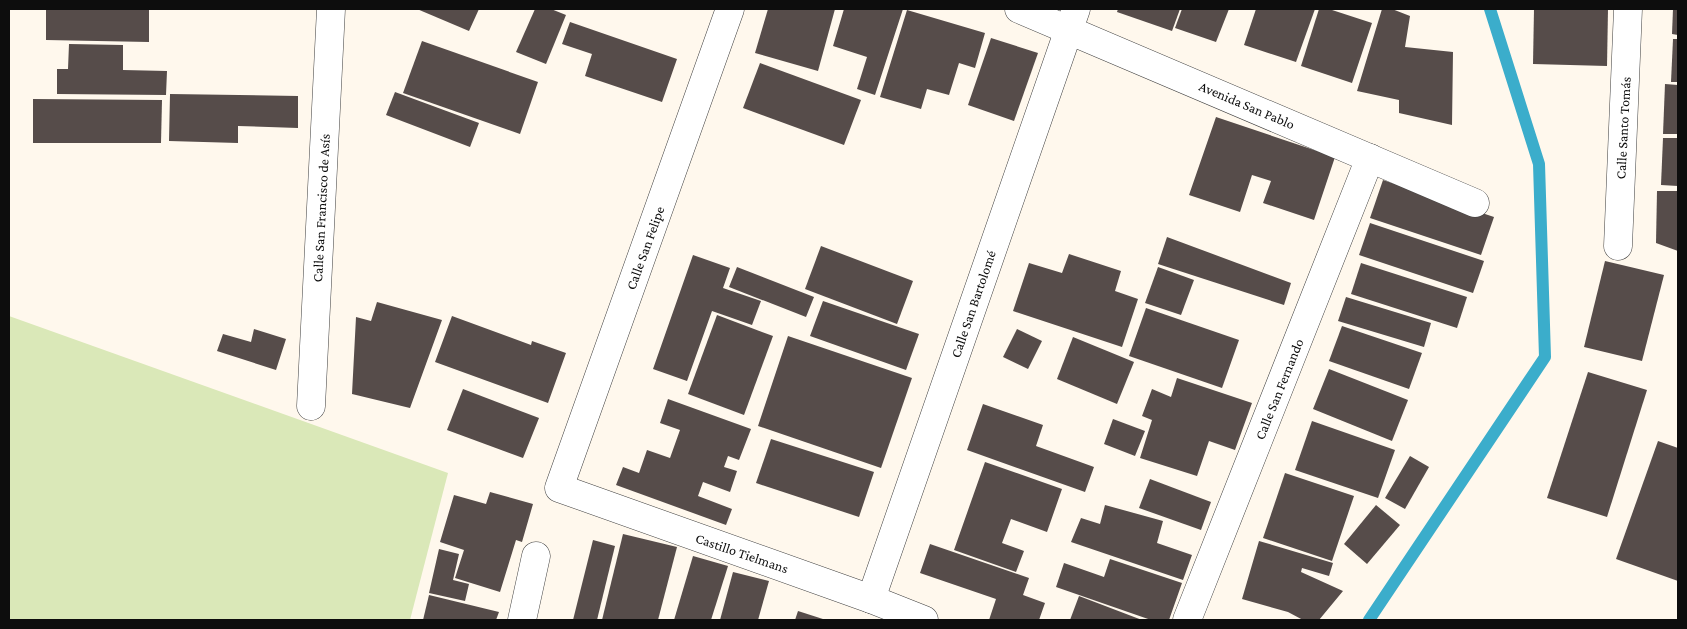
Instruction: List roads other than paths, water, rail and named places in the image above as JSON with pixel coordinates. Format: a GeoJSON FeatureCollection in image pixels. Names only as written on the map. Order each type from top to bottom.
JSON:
{"type":"FeatureCollection","features":[{"type":"Feature","properties":{"kind":"street","name":"Calle San Francisco de Asís"},"geometry":{"type":"LineString","coordinates":[[311,406],[331,9]]}},
{"type":"Feature","properties":{"kind":"street","name":"Calle San Felipe"},"geometry":{"type":"LineString","coordinates":[[559,488],[730,9]]}},
{"type":"Feature","properties":{"kind":"street","name":"Avenida San Pablo"},"geometry":{"type":"LineString","coordinates":[[1019,9],[1072,18],[1370,158],[1475,203]]}},
{"type":"Feature","properties":{"kind":"street","name":"Calle Santo Tomás"},"geometry":{"type":"LineString","coordinates":[[1618,246],[1628,9]]}},
{"type":"Feature","properties":{"kind":"street","name":"Calle San Bartolomé"},"geometry":{"type":"LineString","coordinates":[[871,599],[1072,18]]}},
{"type":"Feature","properties":{"kind":"street","name":"Calle San Fernando"},"geometry":{"type":"LineString","coordinates":[[1188,620],[1370,158]]}},
{"type":"Feature","properties":{"kind":"street","name":"Castillo Tielmans"},"geometry":{"type":"LineString","coordinates":[[559,488],[871,599],[924,620]]}},
{"type":"Feature","properties":{"kind":"street"},"geometry":{"type":"LineString","coordinates":[[522,620],[536,556]]}},
{"type":"Feature","properties":{"kind":"waterway"},"geometry":{"type":"LineString","coordinates":[[1369,620],[1545,357],[1539,164],[1490,9]]}}]}
